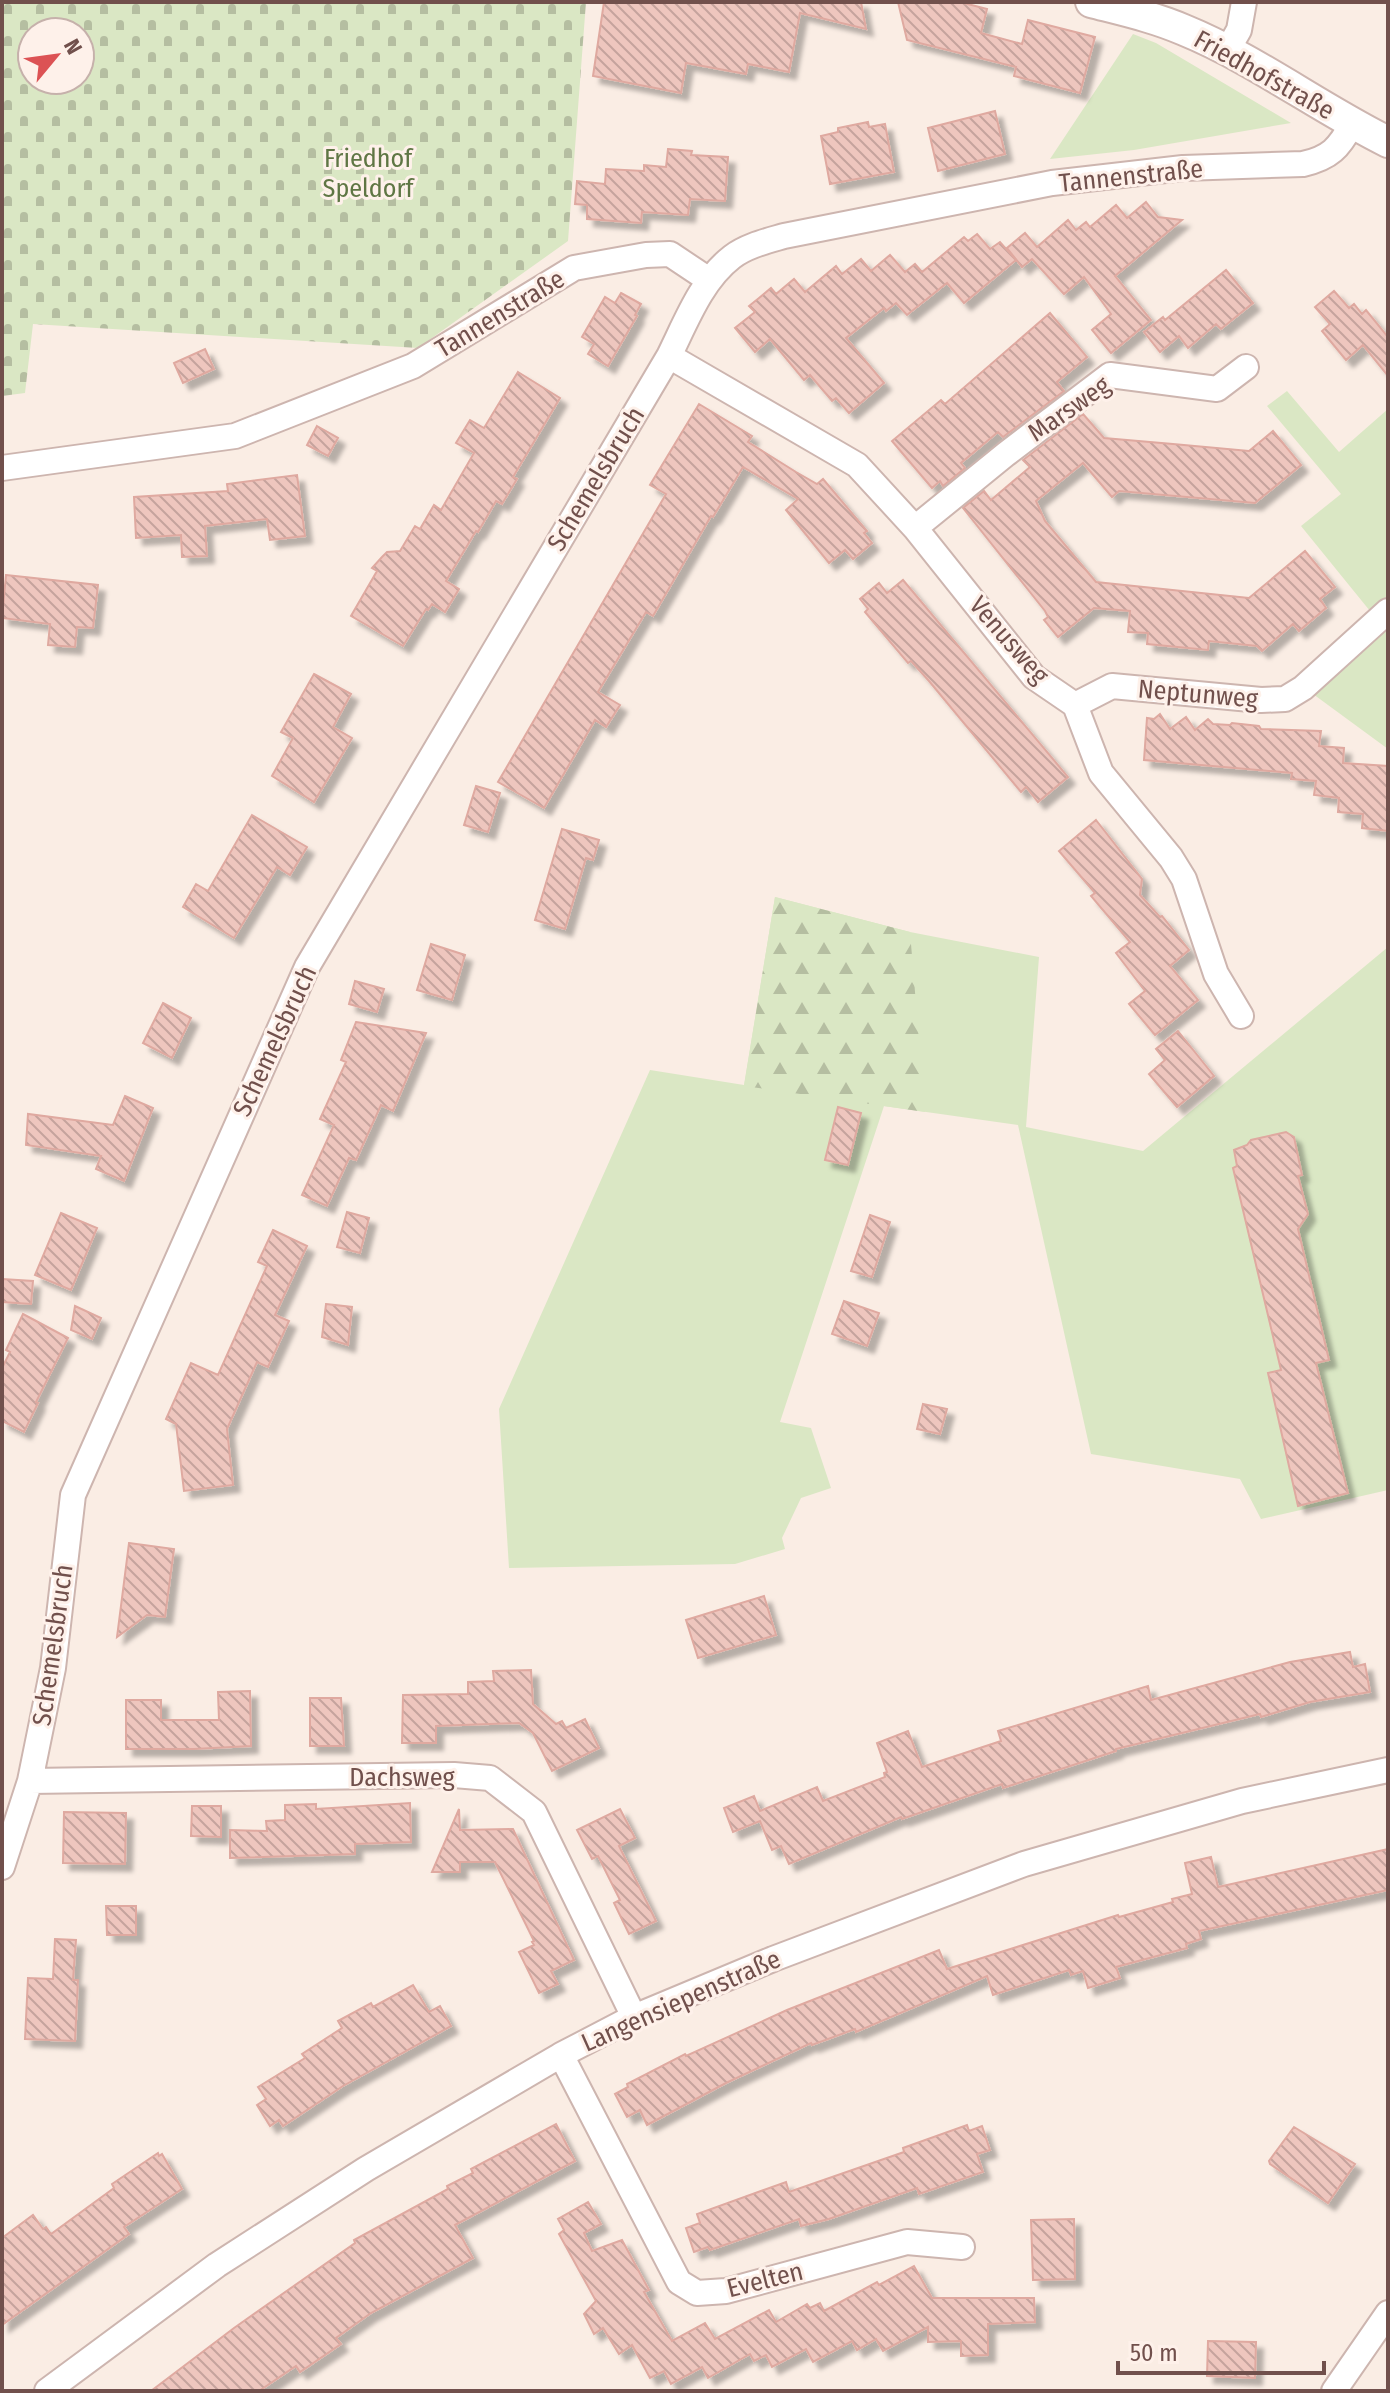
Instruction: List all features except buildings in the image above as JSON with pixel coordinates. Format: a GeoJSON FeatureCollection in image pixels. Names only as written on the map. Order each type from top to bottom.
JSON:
{"type":"FeatureCollection","features":[{"type":"Feature","properties":{"kind":"street","name":"Friedhofstraße"},"geometry":{"type":"LineString","coordinates":[[1091,2],[1185,30],[1388,142]]}},
{"type":"Feature","properties":{"kind":"street"},"geometry":{"type":"LineString","coordinates":[[1227,51],[1239,30],[1244,2]]}},
{"type":"Feature","properties":{"kind":"street","name":"Tannenstraße"},"geometry":{"type":"LineString","coordinates":[[2,468],[235,436],[413,366],[574,268],[646,255],[670,254],[709,280],[733,256],[784,236],[1052,183],[1183,168],[1321,161],[1343,141],[1352,124]]}},
{"type":"Feature","properties":{"kind":"street","name":"Schemelsbruch"},"geometry":{"type":"LineString","coordinates":[[2,1867],[30,1781],[53,1668],[73,1495],[300,981],[669,356],[709,280]]}},
{"type":"Feature","properties":{"kind":"street","name":"Venusweg"},"geometry":{"type":"LineString","coordinates":[[669,356],[857,465],[915,528],[1034,677],[1075,705]]}},
{"type":"Feature","properties":{"kind":"street","name":"Marsweg"},"geometry":{"type":"LineString","coordinates":[[915,528],[1110,375],[1217,389],[1246,367]]}},
{"type":"Feature","properties":{"kind":"street","name":"Neptunweg"},"geometry":{"type":"LineString","coordinates":[[1075,705],[1112,686],[1261,700],[1285,699],[1303,688],[1388,611]]}},
{"type":"Feature","properties":{"kind":"street"},"geometry":{"type":"LineString","coordinates":[[1075,705],[1101,773],[1171,858],[1184,879],[1216,974],[1241,1016]]}},
{"type":"Feature","properties":{"kind":"street","name":"Langensiepenstraße"},"geometry":{"type":"LineString","coordinates":[[47,2391],[217,2265],[366,2169],[561,2055],[634,2017],[773,1959],[1024,1864],[1242,1801],[1388,1770]]}},
{"type":"Feature","properties":{"kind":"street","name":"Dachsweg"},"geometry":{"type":"LineString","coordinates":[[30,1781],[454,1775],[490,1778],[534,1812],[634,2017]]}},
{"type":"Feature","properties":{"kind":"street","name":"Evelten"},"geometry":{"type":"LineString","coordinates":[[561,2055],[679,2282],[697,2293],[726,2291],[907,2242],[962,2247]]}},
{"type":"Feature","properties":{"kind":"street"},"geometry":{"type":"LineString","coordinates":[[1334,2391],[1388,2313]]}},
{"type":"Feature","properties":{"kind":"green space","name":"Friedhof Speldorf"},"geometry":{"type":"Polygon","coordinates":[[[2,2],[586,2],[568,241],[418,348],[33,324],[25,393],[2,396],[2,2]]]}},
{"type":"Feature","properties":{"kind":"green space"},"geometry":{"type":"Polygon","coordinates":[[[1133,34],[1156,43],[1291,123],[1134,150],[1050,159],[1133,34]]]}},
{"type":"Feature","properties":{"kind":"green space"},"geometry":{"type":"Polygon","coordinates":[[[1287,391],[1339,452],[1388,409],[1388,595],[1370,611],[1301,526],[1341,494],[1267,406],[1287,391]]]}},
{"type":"Feature","properties":{"kind":"green space"},"geometry":{"type":"Polygon","coordinates":[[[1388,625],[1388,749],[1313,694],[1388,625]]]}},
{"type":"Feature","properties":{"kind":"green space"},"geometry":{"type":"Polygon","coordinates":[[[775,897],[910,932],[1039,957],[1026,1127],[1143,1151],[1388,947],[1388,1490],[1261,1519],[1240,1479],[1091,1454],[1018,1125],[884,1106],[780,1422],[811,1428],[831,1488],[801,1498],[782,1538],[785,1549],[735,1564],[509,1568],[499,1409],[650,1070],[744,1085],[775,897]]]}},
{"type":"Feature","properties":{"kind":"green space"},"geometry":{"type":"Polygon","coordinates":[[[775,897],[910,932],[925,1112],[744,1086],[775,897]]]}}]}
